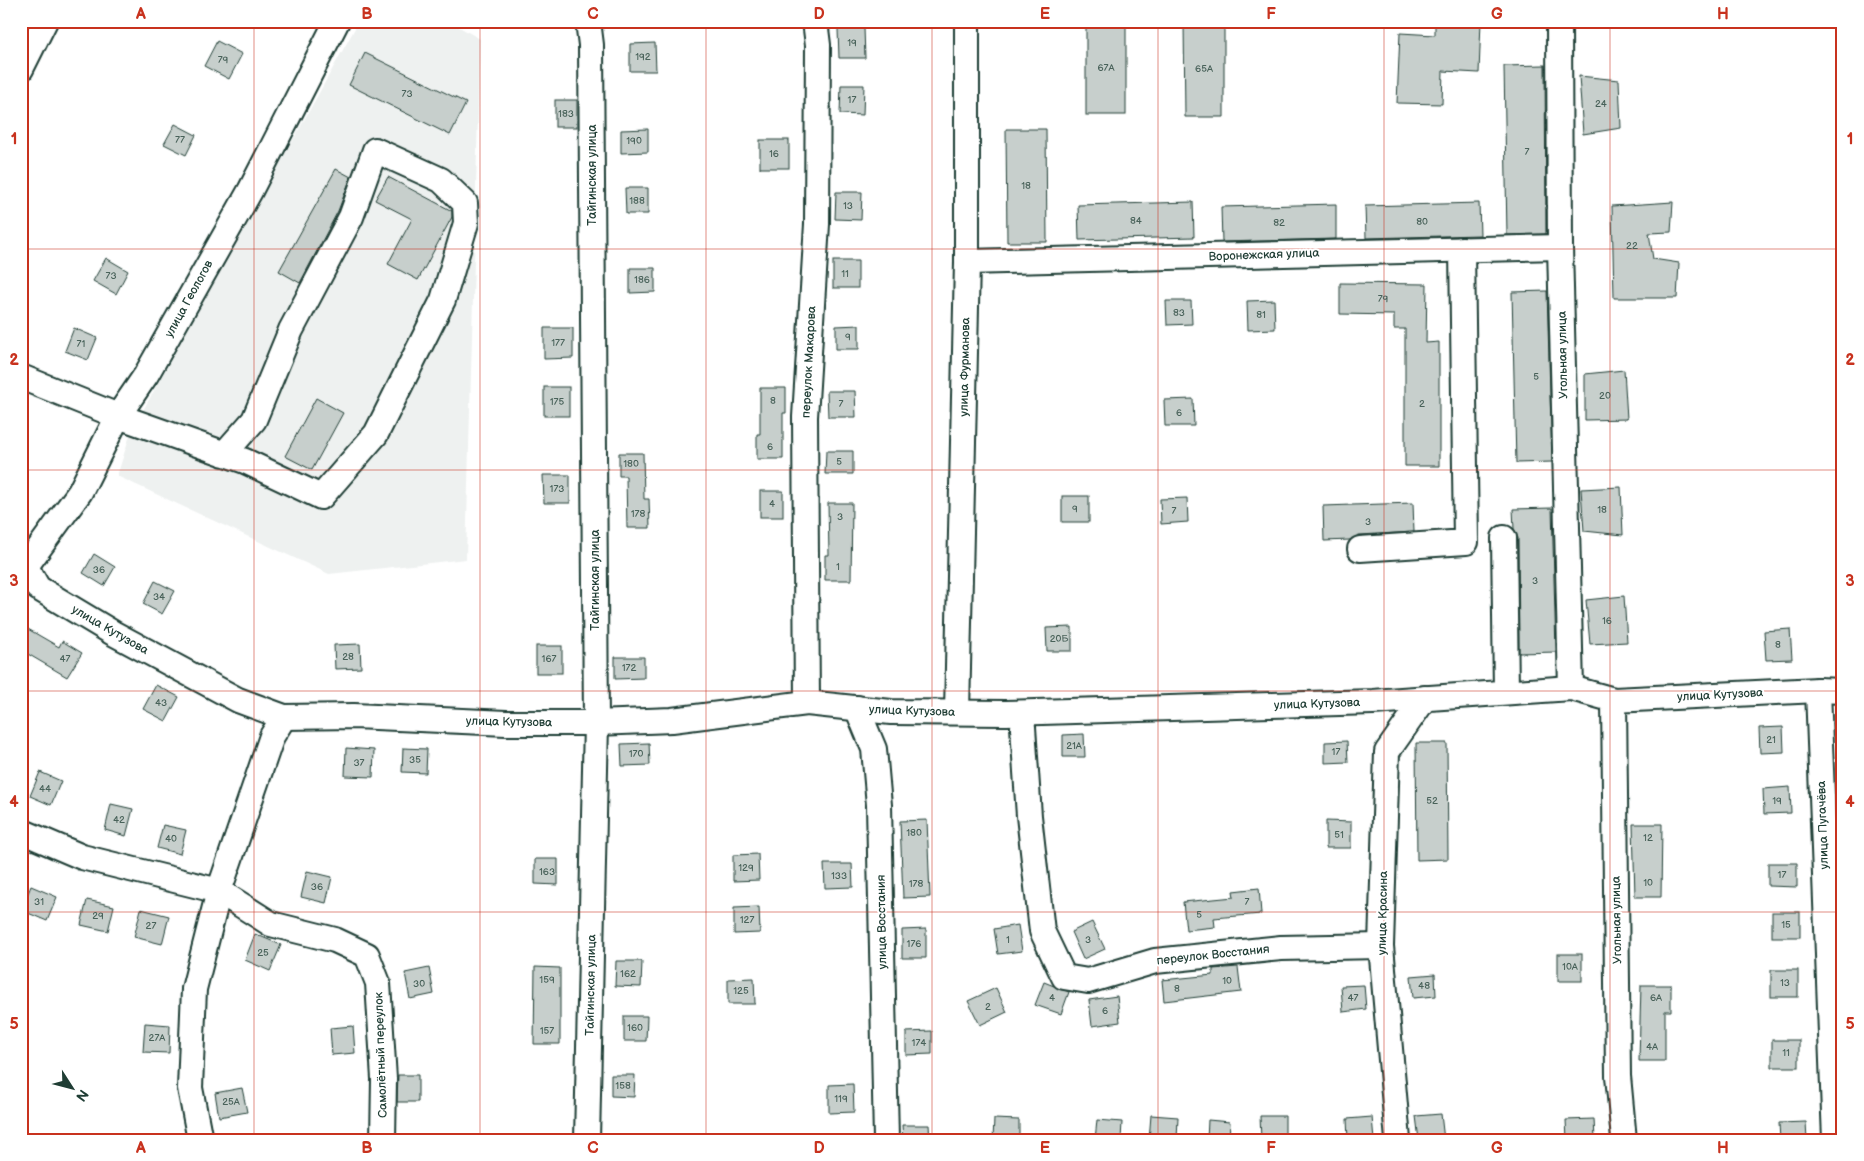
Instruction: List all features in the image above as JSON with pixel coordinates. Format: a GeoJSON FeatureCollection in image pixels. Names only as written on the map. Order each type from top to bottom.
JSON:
{"type":"FeatureCollection","features":[{"type":"Feature","properties":{"kind":"street"},"geometry":{"type":"LineString","coordinates":[[21,69],[45,21]]}},
{"type":"Feature","properties":{"kind":"street","name":"улица Геологов"},"geometry":{"type":"LineString","coordinates":[[24,570],[80,492],[118,416],[146,375],[245,199],[337,21]]}},
{"type":"Feature","properties":{"kind":"street","name":"Тайгинская улица"},"geometry":{"type":"LineString","coordinates":[[587,1140],[596,723],[591,45],[588,21]]}},
{"type":"Feature","properties":{"kind":"street","name":"переулок Макарова"},"geometry":{"type":"LineString","coordinates":[[807,703],[805,416],[817,224],[818,45],[815,21]]}},
{"type":"Feature","properties":{"kind":"street","name":"улица Фурманова"},"geometry":{"type":"LineString","coordinates":[[957,712],[967,262],[967,21]]}},
{"type":"Feature","properties":{"kind":"street","name":"Угольная улица"},"geometry":{"type":"LineString","coordinates":[[1560,21],[1560,246],[1570,688]]}},
{"type":"Feature","properties":{"kind":"street"},"geometry":{"type":"LineString","coordinates":[[21,377],[118,416],[224,454],[321,497],[376,434],[444,300],[466,223],[465,203],[441,180],[375,150],[351,217],[291,330],[254,420],[224,454]]}},
{"type":"Feature","properties":{"kind":"street","name":"Воронежская улица"},"geometry":{"type":"LineString","coordinates":[[967,262],[1560,246]]}},
{"type":"Feature","properties":{"kind":"street"},"geometry":{"type":"LineString","coordinates":[[1360,549],[1466,542],[1462,249]]}},
{"type":"Feature","properties":{"kind":"street"},"geometry":{"type":"LineString","coordinates":[[1504,538],[1506,692]]}},
{"type":"Feature","properties":{"kind":"street","name":"улица Кутузова"},"geometry":{"type":"LineString","coordinates":[[24,570],[38,588],[113,633],[238,700],[284,717],[354,716],[506,723],[596,723],[672,720],[807,703],[891,712],[957,712],[1161,709],[1373,702],[1570,688],[1614,700],[1818,690],[1843,691]]}},
{"type":"Feature","properties":{"kind":"street","name":"улица Пугачёва"},"geometry":{"type":"LineString","coordinates":[[1818,690],[1835,1140]]}},
{"type":"Feature","properties":{"kind":"street","name":"улица Красина"},"geometry":{"type":"LineString","coordinates":[[1398,1140],[1381,946],[1387,752],[1426,698]]}},
{"type":"Feature","properties":{"kind":"street","name":"Угольная улица"},"geometry":{"type":"LineString","coordinates":[[1614,700],[1618,1076],[1624,1140]]}},
{"type":"Feature","properties":{"kind":"street","name":"улица Восстания"},"geometry":{"type":"LineString","coordinates":[[857,708],[874,748],[879,805],[886,1140]]}},
{"type":"Feature","properties":{"kind":"street"},"geometry":{"type":"LineString","coordinates":[[874,748],[891,712]]}},
{"type":"Feature","properties":{"kind":"street"},"geometry":{"type":"LineString","coordinates":[[200,1140],[190,1088],[194,989],[219,891],[272,736],[284,717]]}},
{"type":"Feature","properties":{"kind":"street","name":"переулок Восстания"},"geometry":{"type":"LineString","coordinates":[[1023,727],[1029,816],[1042,931],[1064,977],[1088,981],[1155,961],[1271,949],[1381,946]]}},
{"type":"Feature","properties":{"kind":"street","name":"Самолётный переулок"},"geometry":{"type":"LineString","coordinates":[[21,831],[82,857],[219,891],[272,924],[335,940],[367,956],[378,983],[384,1079],[383,1140]]}},
{"type":"Feature","properties":{"kind":"shaded area"},"geometry":{"type":"Polygon","coordinates":[[[359,21],[449,21],[480,39],[466,559],[329,574],[117,476],[131,432],[359,21]]]}},
{"type":"Feature","properties":{"kind":"building"},"geometry":{"type":"Polygon","coordinates":[[[1086,21],[1126,21],[1126,115],[1086,115],[1086,21]]]}},
{"type":"Feature","properties":{"kind":"building"},"geometry":{"type":"Polygon","coordinates":[[[1184,21],[1224,21],[1224,117],[1185,117],[1184,21]]]}},
{"type":"Feature","properties":{"kind":"building"},"geometry":{"type":"Polygon","coordinates":[[[1435,21],[1481,21],[1479,73],[1443,71],[1442,104],[1397,103],[1400,33],[1435,35],[1435,21]]]}},
{"type":"Feature","properties":{"kind":"building"},"geometry":{"type":"Polygon","coordinates":[[[864,28],[865,58],[839,58],[838,29],[864,28]]]}},
{"type":"Feature","properties":{"kind":"building"},"geometry":{"type":"Polygon","coordinates":[[[217,41],[242,54],[229,79],[204,66],[217,41]]]}},
{"type":"Feature","properties":{"kind":"building"},"geometry":{"type":"Polygon","coordinates":[[[655,43],[656,71],[630,71],[630,44],[655,43]]]}},
{"type":"Feature","properties":{"kind":"building"},"geometry":{"type":"Polygon","coordinates":[[[365,53],[466,103],[450,135],[349,85],[365,53]]]}},
{"type":"Feature","properties":{"kind":"building"},"geometry":{"type":"Polygon","coordinates":[[[1545,65],[1546,234],[1507,235],[1504,66],[1545,65]]]}},
{"type":"Feature","properties":{"kind":"building"},"geometry":{"type":"Polygon","coordinates":[[[1579,76],[1619,80],[1621,128],[1583,134],[1579,76]]]}},
{"type":"Feature","properties":{"kind":"building"},"geometry":{"type":"Polygon","coordinates":[[[841,85],[864,85],[863,115],[840,114],[841,85]]]}},
{"type":"Feature","properties":{"kind":"building"},"geometry":{"type":"Polygon","coordinates":[[[555,100],[577,100],[577,127],[555,127],[555,100]]]}},
{"type":"Feature","properties":{"kind":"building"},"geometry":{"type":"Polygon","coordinates":[[[175,124],[196,135],[186,155],[164,144],[175,124]]]}},
{"type":"Feature","properties":{"kind":"building"},"geometry":{"type":"Polygon","coordinates":[[[648,129],[648,152],[621,153],[621,130],[648,129]]]}},
{"type":"Feature","properties":{"kind":"building"},"geometry":{"type":"Polygon","coordinates":[[[1006,129],[1046,129],[1047,242],[1007,242],[1006,129]]]}},
{"type":"Feature","properties":{"kind":"building"},"geometry":{"type":"Polygon","coordinates":[[[760,140],[789,140],[789,168],[760,168],[760,140]]]}},
{"type":"Feature","properties":{"kind":"building"},"geometry":{"type":"Polygon","coordinates":[[[336,169],[351,177],[338,211],[300,283],[279,271],[336,169]]]}},
{"type":"Feature","properties":{"kind":"building"},"geometry":{"type":"Polygon","coordinates":[[[388,177],[452,211],[452,217],[418,280],[388,264],[412,219],[375,200],[388,177]]]}},
{"type":"Feature","properties":{"kind":"building"},"geometry":{"type":"Polygon","coordinates":[[[625,188],[648,188],[648,214],[626,214],[625,188]]]}},
{"type":"Feature","properties":{"kind":"building"},"geometry":{"type":"Polygon","coordinates":[[[836,192],[862,192],[861,220],[835,219],[836,192]]]}},
{"type":"Feature","properties":{"kind":"building"},"geometry":{"type":"Polygon","coordinates":[[[1193,202],[1194,237],[1079,240],[1078,205],[1193,202]]]}},
{"type":"Feature","properties":{"kind":"building"},"geometry":{"type":"Polygon","coordinates":[[[1673,202],[1671,232],[1649,233],[1653,259],[1679,263],[1677,298],[1614,298],[1612,206],[1673,202]]]}},
{"type":"Feature","properties":{"kind":"building"},"geometry":{"type":"Polygon","coordinates":[[[1479,203],[1480,235],[1366,238],[1365,206],[1479,203]]]}},
{"type":"Feature","properties":{"kind":"building"},"geometry":{"type":"Polygon","coordinates":[[[1336,204],[1336,239],[1222,242],[1221,207],[1336,204]]]}},
{"type":"Feature","properties":{"kind":"building"},"geometry":{"type":"Polygon","coordinates":[[[106,258],[128,271],[116,294],[93,281],[106,258]]]}},
{"type":"Feature","properties":{"kind":"building"},"geometry":{"type":"Polygon","coordinates":[[[833,261],[858,261],[858,288],[833,288],[833,261]]]}},
{"type":"Feature","properties":{"kind":"building"},"geometry":{"type":"Polygon","coordinates":[[[630,268],[655,268],[655,292],[630,293],[630,268]]]}},
{"type":"Feature","properties":{"kind":"building"},"geometry":{"type":"Polygon","coordinates":[[[1340,283],[1427,284],[1426,343],[1439,342],[1439,466],[1405,466],[1405,329],[1394,329],[1394,315],[1340,314],[1340,283]]]}},
{"type":"Feature","properties":{"kind":"building"},"geometry":{"type":"Polygon","coordinates":[[[1547,291],[1552,462],[1516,463],[1512,292],[1547,291]]]}},
{"type":"Feature","properties":{"kind":"building"},"geometry":{"type":"Polygon","coordinates":[[[1274,300],[1275,329],[1248,330],[1247,301],[1274,300]]]}},
{"type":"Feature","properties":{"kind":"building"},"geometry":{"type":"Polygon","coordinates":[[[1166,301],[1191,301],[1192,324],[1167,325],[1166,301]]]}},
{"type":"Feature","properties":{"kind":"building"},"geometry":{"type":"Polygon","coordinates":[[[859,325],[859,349],[836,349],[836,326],[859,325]]]}},
{"type":"Feature","properties":{"kind":"building"},"geometry":{"type":"Polygon","coordinates":[[[74,328],[97,338],[88,360],[65,351],[74,328]]]}},
{"type":"Feature","properties":{"kind":"building"},"geometry":{"type":"Polygon","coordinates":[[[544,328],[573,328],[573,358],[544,359],[544,328]]]}},
{"type":"Feature","properties":{"kind":"building"},"geometry":{"type":"Polygon","coordinates":[[[1624,370],[1627,419],[1585,420],[1585,374],[1624,370]]]}},
{"type":"Feature","properties":{"kind":"building"},"geometry":{"type":"Polygon","coordinates":[[[544,387],[569,387],[569,416],[544,416],[544,387]]]}},
{"type":"Feature","properties":{"kind":"building"},"geometry":{"type":"Polygon","coordinates":[[[760,388],[786,388],[786,413],[783,413],[783,459],[757,459],[757,434],[760,434],[760,388]]]}},
{"type":"Feature","properties":{"kind":"building"},"geometry":{"type":"Polygon","coordinates":[[[827,391],[855,391],[856,417],[828,417],[827,391]]]}},
{"type":"Feature","properties":{"kind":"building"},"geometry":{"type":"Polygon","coordinates":[[[316,398],[343,413],[312,470],[285,456],[316,398]]]}},
{"type":"Feature","properties":{"kind":"building"},"geometry":{"type":"Polygon","coordinates":[[[1193,399],[1194,426],[1165,426],[1164,400],[1193,399]]]}},
{"type":"Feature","properties":{"kind":"building"},"geometry":{"type":"Polygon","coordinates":[[[826,451],[853,451],[853,474],[825,474],[826,451]]]}},
{"type":"Feature","properties":{"kind":"building"},"geometry":{"type":"Polygon","coordinates":[[[619,453],[643,453],[644,499],[649,499],[650,528],[627,528],[626,476],[619,476],[619,453]]]}},
{"type":"Feature","properties":{"kind":"building"},"geometry":{"type":"Polygon","coordinates":[[[543,475],[570,475],[570,503],[544,503],[543,475]]]}},
{"type":"Feature","properties":{"kind":"building"},"geometry":{"type":"Polygon","coordinates":[[[1621,487],[1623,535],[1584,531],[1581,489],[1621,487]]]}},
{"type":"Feature","properties":{"kind":"building"},"geometry":{"type":"Polygon","coordinates":[[[760,491],[783,491],[783,517],[760,517],[760,491]]]}},
{"type":"Feature","properties":{"kind":"building"},"geometry":{"type":"Polygon","coordinates":[[[1062,496],[1089,496],[1089,522],[1062,522],[1062,496]]]}},
{"type":"Feature","properties":{"kind":"building"},"geometry":{"type":"Polygon","coordinates":[[[1187,498],[1188,522],[1161,524],[1160,499],[1187,498]]]}},
{"type":"Feature","properties":{"kind":"building"},"geometry":{"type":"Polygon","coordinates":[[[828,503],[852,503],[851,580],[825,580],[825,555],[829,555],[828,503]]]}},
{"type":"Feature","properties":{"kind":"building"},"geometry":{"type":"Polygon","coordinates":[[[1413,503],[1414,532],[1359,535],[1350,540],[1324,541],[1323,506],[1413,503]]]}},
{"type":"Feature","properties":{"kind":"building"},"geometry":{"type":"Polygon","coordinates":[[[1552,508],[1556,652],[1519,653],[1518,538],[1514,529],[1513,509],[1552,508]]]}},
{"type":"Feature","properties":{"kind":"building"},"geometry":{"type":"Polygon","coordinates":[[[94,554],[115,567],[104,586],[83,573],[94,554]]]}},
{"type":"Feature","properties":{"kind":"building"},"geometry":{"type":"Polygon","coordinates":[[[155,581],[175,591],[162,614],[143,604],[155,581]]]}},
{"type":"Feature","properties":{"kind":"building"},"geometry":{"type":"Polygon","coordinates":[[[1624,596],[1627,642],[1590,644],[1586,600],[1624,596]]]}},
{"type":"Feature","properties":{"kind":"building"},"geometry":{"type":"Polygon","coordinates":[[[21,625],[59,647],[62,641],[82,653],[67,677],[21,650],[21,625]]]}},
{"type":"Feature","properties":{"kind":"building"},"geometry":{"type":"Polygon","coordinates":[[[1072,627],[1072,651],[1047,651],[1046,628],[1072,627]]]}},
{"type":"Feature","properties":{"kind":"building"},"geometry":{"type":"Polygon","coordinates":[[[1790,629],[1792,659],[1766,660],[1764,631],[1790,629]]]}},
{"type":"Feature","properties":{"kind":"building"},"geometry":{"type":"Polygon","coordinates":[[[360,644],[361,668],[335,669],[334,645],[360,644]]]}},
{"type":"Feature","properties":{"kind":"building"},"geometry":{"type":"Polygon","coordinates":[[[536,646],[562,646],[562,673],[536,673],[536,646]]]}},
{"type":"Feature","properties":{"kind":"building"},"geometry":{"type":"Polygon","coordinates":[[[615,657],[644,657],[644,678],[615,679],[615,657]]]}},
{"type":"Feature","properties":{"kind":"building"},"geometry":{"type":"Polygon","coordinates":[[[156,685],[179,697],[166,721],[143,709],[156,685]]]}},
{"type":"Feature","properties":{"kind":"building"},"geometry":{"type":"Polygon","coordinates":[[[1783,727],[1784,752],[1760,753],[1759,728],[1783,727]]]}},
{"type":"Feature","properties":{"kind":"building"},"geometry":{"type":"Polygon","coordinates":[[[1084,734],[1085,757],[1063,757],[1063,735],[1084,734]]]}},
{"type":"Feature","properties":{"kind":"building"},"geometry":{"type":"Polygon","coordinates":[[[1347,741],[1348,762],[1325,763],[1325,742],[1347,741]]]}},
{"type":"Feature","properties":{"kind":"building"},"geometry":{"type":"Polygon","coordinates":[[[649,743],[650,765],[622,766],[621,744],[649,743]]]}},
{"type":"Feature","properties":{"kind":"building"},"geometry":{"type":"Polygon","coordinates":[[[1416,743],[1447,743],[1448,859],[1417,860],[1416,743]]]}},
{"type":"Feature","properties":{"kind":"building"},"geometry":{"type":"Polygon","coordinates":[[[346,748],[374,750],[373,777],[345,776],[346,748]]]}},
{"type":"Feature","properties":{"kind":"building"},"geometry":{"type":"Polygon","coordinates":[[[403,748],[427,749],[426,773],[402,772],[403,748]]]}},
{"type":"Feature","properties":{"kind":"building"},"geometry":{"type":"Polygon","coordinates":[[[40,772],[61,781],[51,805],[30,796],[40,772]]]}},
{"type":"Feature","properties":{"kind":"building"},"geometry":{"type":"Polygon","coordinates":[[[1790,787],[1791,813],[1764,814],[1763,789],[1790,787]]]}},
{"type":"Feature","properties":{"kind":"building"},"geometry":{"type":"Polygon","coordinates":[[[111,804],[133,809],[126,836],[105,830],[111,804]]]}},
{"type":"Feature","properties":{"kind":"building"},"geometry":{"type":"Polygon","coordinates":[[[927,820],[930,897],[903,898],[900,821],[927,820]]]}},
{"type":"Feature","properties":{"kind":"building"},"geometry":{"type":"Polygon","coordinates":[[[1326,821],[1351,822],[1351,848],[1326,848],[1326,821]]]}},
{"type":"Feature","properties":{"kind":"building"},"geometry":{"type":"Polygon","coordinates":[[[1633,824],[1662,824],[1661,897],[1635,897],[1633,824]]]}},
{"type":"Feature","properties":{"kind":"building"},"geometry":{"type":"Polygon","coordinates":[[[163,825],[186,830],[180,854],[157,848],[163,825]]]}},
{"type":"Feature","properties":{"kind":"building"},"geometry":{"type":"Polygon","coordinates":[[[758,854],[759,880],[733,881],[733,855],[758,854]]]}},
{"type":"Feature","properties":{"kind":"building"},"geometry":{"type":"Polygon","coordinates":[[[535,859],[558,859],[558,885],[535,884],[535,859]]]}},
{"type":"Feature","properties":{"kind":"building"},"geometry":{"type":"Polygon","coordinates":[[[1768,863],[1797,863],[1797,887],[1768,886],[1768,863]]]}},
{"type":"Feature","properties":{"kind":"building"},"geometry":{"type":"Polygon","coordinates":[[[824,864],[852,864],[853,887],[825,888],[824,864]]]}},
{"type":"Feature","properties":{"kind":"building"},"geometry":{"type":"Polygon","coordinates":[[[307,871],[332,877],[326,903],[301,897],[307,871]]]}},
{"type":"Feature","properties":{"kind":"building"},"geometry":{"type":"Polygon","coordinates":[[[31,886],[57,897],[47,921],[21,910],[31,886]]]}},
{"type":"Feature","properties":{"kind":"building"},"geometry":{"type":"Polygon","coordinates":[[[1259,888],[1261,914],[1214,918],[1215,927],[1186,930],[1183,902],[1234,897],[1233,891],[1259,888]]]}},
{"type":"Feature","properties":{"kind":"building"},"geometry":{"type":"Polygon","coordinates":[[[87,900],[114,906],[108,931],[81,925],[87,900]]]}},
{"type":"Feature","properties":{"kind":"building"},"geometry":{"type":"Polygon","coordinates":[[[759,907],[760,933],[734,934],[734,908],[759,907]]]}},
{"type":"Feature","properties":{"kind":"building"},"geometry":{"type":"Polygon","coordinates":[[[141,909],[169,916],[162,944],[134,937],[141,909]]]}},
{"type":"Feature","properties":{"kind":"building"},"geometry":{"type":"Polygon","coordinates":[[[1772,912],[1800,912],[1800,937],[1772,937],[1772,912]]]}},
{"type":"Feature","properties":{"kind":"building"},"geometry":{"type":"Polygon","coordinates":[[[1092,922],[1105,949],[1083,959],[1071,932],[1092,922]]]}},
{"type":"Feature","properties":{"kind":"building"},"geometry":{"type":"Polygon","coordinates":[[[1018,925],[1022,951],[998,954],[994,929],[1018,925]]]}},
{"type":"Feature","properties":{"kind":"building"},"geometry":{"type":"Polygon","coordinates":[[[926,929],[926,958],[902,958],[902,930],[926,929]]]}},
{"type":"Feature","properties":{"kind":"building"},"geometry":{"type":"Polygon","coordinates":[[[255,934],[281,945],[270,971],[245,960],[255,934]]]}},
{"type":"Feature","properties":{"kind":"building"},"geometry":{"type":"Polygon","coordinates":[[[1558,954],[1582,954],[1582,981],[1558,981],[1558,954]]]}},
{"type":"Feature","properties":{"kind":"building"},"geometry":{"type":"Polygon","coordinates":[[[616,961],[642,961],[641,987],[615,986],[616,961]]]}},
{"type":"Feature","properties":{"kind":"building"},"geometry":{"type":"Polygon","coordinates":[[[535,967],[560,968],[560,1044],[534,1044],[535,967]]]}},
{"type":"Feature","properties":{"kind":"building"},"geometry":{"type":"Polygon","coordinates":[[[1238,967],[1241,992],[1164,1001],[1162,980],[1213,975],[1213,969],[1238,967]]]}},
{"type":"Feature","properties":{"kind":"building"},"geometry":{"type":"Polygon","coordinates":[[[429,968],[434,994],[410,999],[405,973],[429,968]]]}},
{"type":"Feature","properties":{"kind":"building"},"geometry":{"type":"Polygon","coordinates":[[[1771,970],[1798,970],[1798,997],[1771,997],[1771,970]]]}},
{"type":"Feature","properties":{"kind":"building"},"geometry":{"type":"Polygon","coordinates":[[[1435,974],[1436,996],[1413,998],[1411,976],[1435,974]]]}},
{"type":"Feature","properties":{"kind":"building"},"geometry":{"type":"Polygon","coordinates":[[[754,978],[755,1004],[728,1004],[728,979],[754,978]]]}},
{"type":"Feature","properties":{"kind":"building"},"geometry":{"type":"Polygon","coordinates":[[[1044,982],[1069,992],[1061,1014],[1035,1005],[1044,982]]]}},
{"type":"Feature","properties":{"kind":"building"},"geometry":{"type":"Polygon","coordinates":[[[1364,985],[1366,1009],[1343,1012],[1341,986],[1364,985]]]}},
{"type":"Feature","properties":{"kind":"building"},"geometry":{"type":"Polygon","coordinates":[[[1641,985],[1671,985],[1671,1011],[1665,1011],[1665,1061],[1639,1061],[1641,985]]]}},
{"type":"Feature","properties":{"kind":"building"},"geometry":{"type":"Polygon","coordinates":[[[996,988],[1007,1012],[980,1025],[968,1001],[996,988]]]}},
{"type":"Feature","properties":{"kind":"building"},"geometry":{"type":"Polygon","coordinates":[[[1117,996],[1120,1022],[1092,1026],[1089,1000],[1117,996]]]}},
{"type":"Feature","properties":{"kind":"building"},"geometry":{"type":"Polygon","coordinates":[[[624,1016],[647,1016],[646,1041],[624,1041],[624,1016]]]}},
{"type":"Feature","properties":{"kind":"building"},"geometry":{"type":"Polygon","coordinates":[[[145,1023],[170,1025],[169,1053],[143,1052],[145,1023]]]}},
{"type":"Feature","properties":{"kind":"building"},"geometry":{"type":"Polygon","coordinates":[[[353,1026],[355,1053],[332,1055],[330,1028],[353,1026]]]}},
{"type":"Feature","properties":{"kind":"building"},"geometry":{"type":"Polygon","coordinates":[[[932,1031],[932,1054],[906,1055],[906,1032],[932,1031]]]}},
{"type":"Feature","properties":{"kind":"building"},"geometry":{"type":"Polygon","coordinates":[[[1772,1040],[1799,1040],[1799,1067],[1772,1067],[1772,1040]]]}},
{"type":"Feature","properties":{"kind":"building"},"geometry":{"type":"Polygon","coordinates":[[[398,1075],[418,1075],[418,1102],[397,1102],[398,1075]]]}},
{"type":"Feature","properties":{"kind":"building"},"geometry":{"type":"Polygon","coordinates":[[[611,1075],[635,1075],[634,1097],[611,1096],[611,1075]]]}},
{"type":"Feature","properties":{"kind":"building"},"geometry":{"type":"Polygon","coordinates":[[[853,1084],[854,1112],[829,1113],[829,1085],[853,1084]]]}},
{"type":"Feature","properties":{"kind":"building"},"geometry":{"type":"Polygon","coordinates":[[[242,1088],[247,1112],[219,1117],[215,1093],[242,1088]]]}},
{"type":"Feature","properties":{"kind":"building"},"geometry":{"type":"Polygon","coordinates":[[[1441,1114],[1444,1140],[1419,1140],[1416,1116],[1441,1114]]]}},
{"type":"Feature","properties":{"kind":"building"},"geometry":{"type":"Polygon","coordinates":[[[1151,1115],[1178,1117],[1177,1140],[1149,1140],[1151,1115]]]}},
{"type":"Feature","properties":{"kind":"building"},"geometry":{"type":"Polygon","coordinates":[[[1260,1116],[1285,1116],[1285,1140],[1261,1140],[1260,1116]]]}},
{"type":"Feature","properties":{"kind":"building"},"geometry":{"type":"Polygon","coordinates":[[[1372,1117],[1374,1140],[1348,1140],[1347,1119],[1372,1117]]]}},
{"type":"Feature","properties":{"kind":"building"},"geometry":{"type":"Polygon","coordinates":[[[994,1119],[1019,1120],[1019,1140],[993,1140],[994,1119]]]}},
{"type":"Feature","properties":{"kind":"building"},"geometry":{"type":"Polygon","coordinates":[[[1594,1119],[1595,1140],[1567,1140],[1566,1120],[1594,1119]]]}},
{"type":"Feature","properties":{"kind":"building"},"geometry":{"type":"Polygon","coordinates":[[[1097,1120],[1122,1122],[1121,1140],[1095,1140],[1097,1120]]]}},
{"type":"Feature","properties":{"kind":"building"},"geometry":{"type":"Polygon","coordinates":[[[1208,1120],[1230,1122],[1229,1140],[1207,1140],[1208,1120]]]}},
{"type":"Feature","properties":{"kind":"building"},"geometry":{"type":"Polygon","coordinates":[[[1806,1122],[1807,1140],[1780,1140],[1779,1123],[1806,1122]]]}},
{"type":"Feature","properties":{"kind":"building"},"geometry":{"type":"Polygon","coordinates":[[[902,1125],[929,1125],[930,1140],[903,1140],[902,1125]]]}}]}
